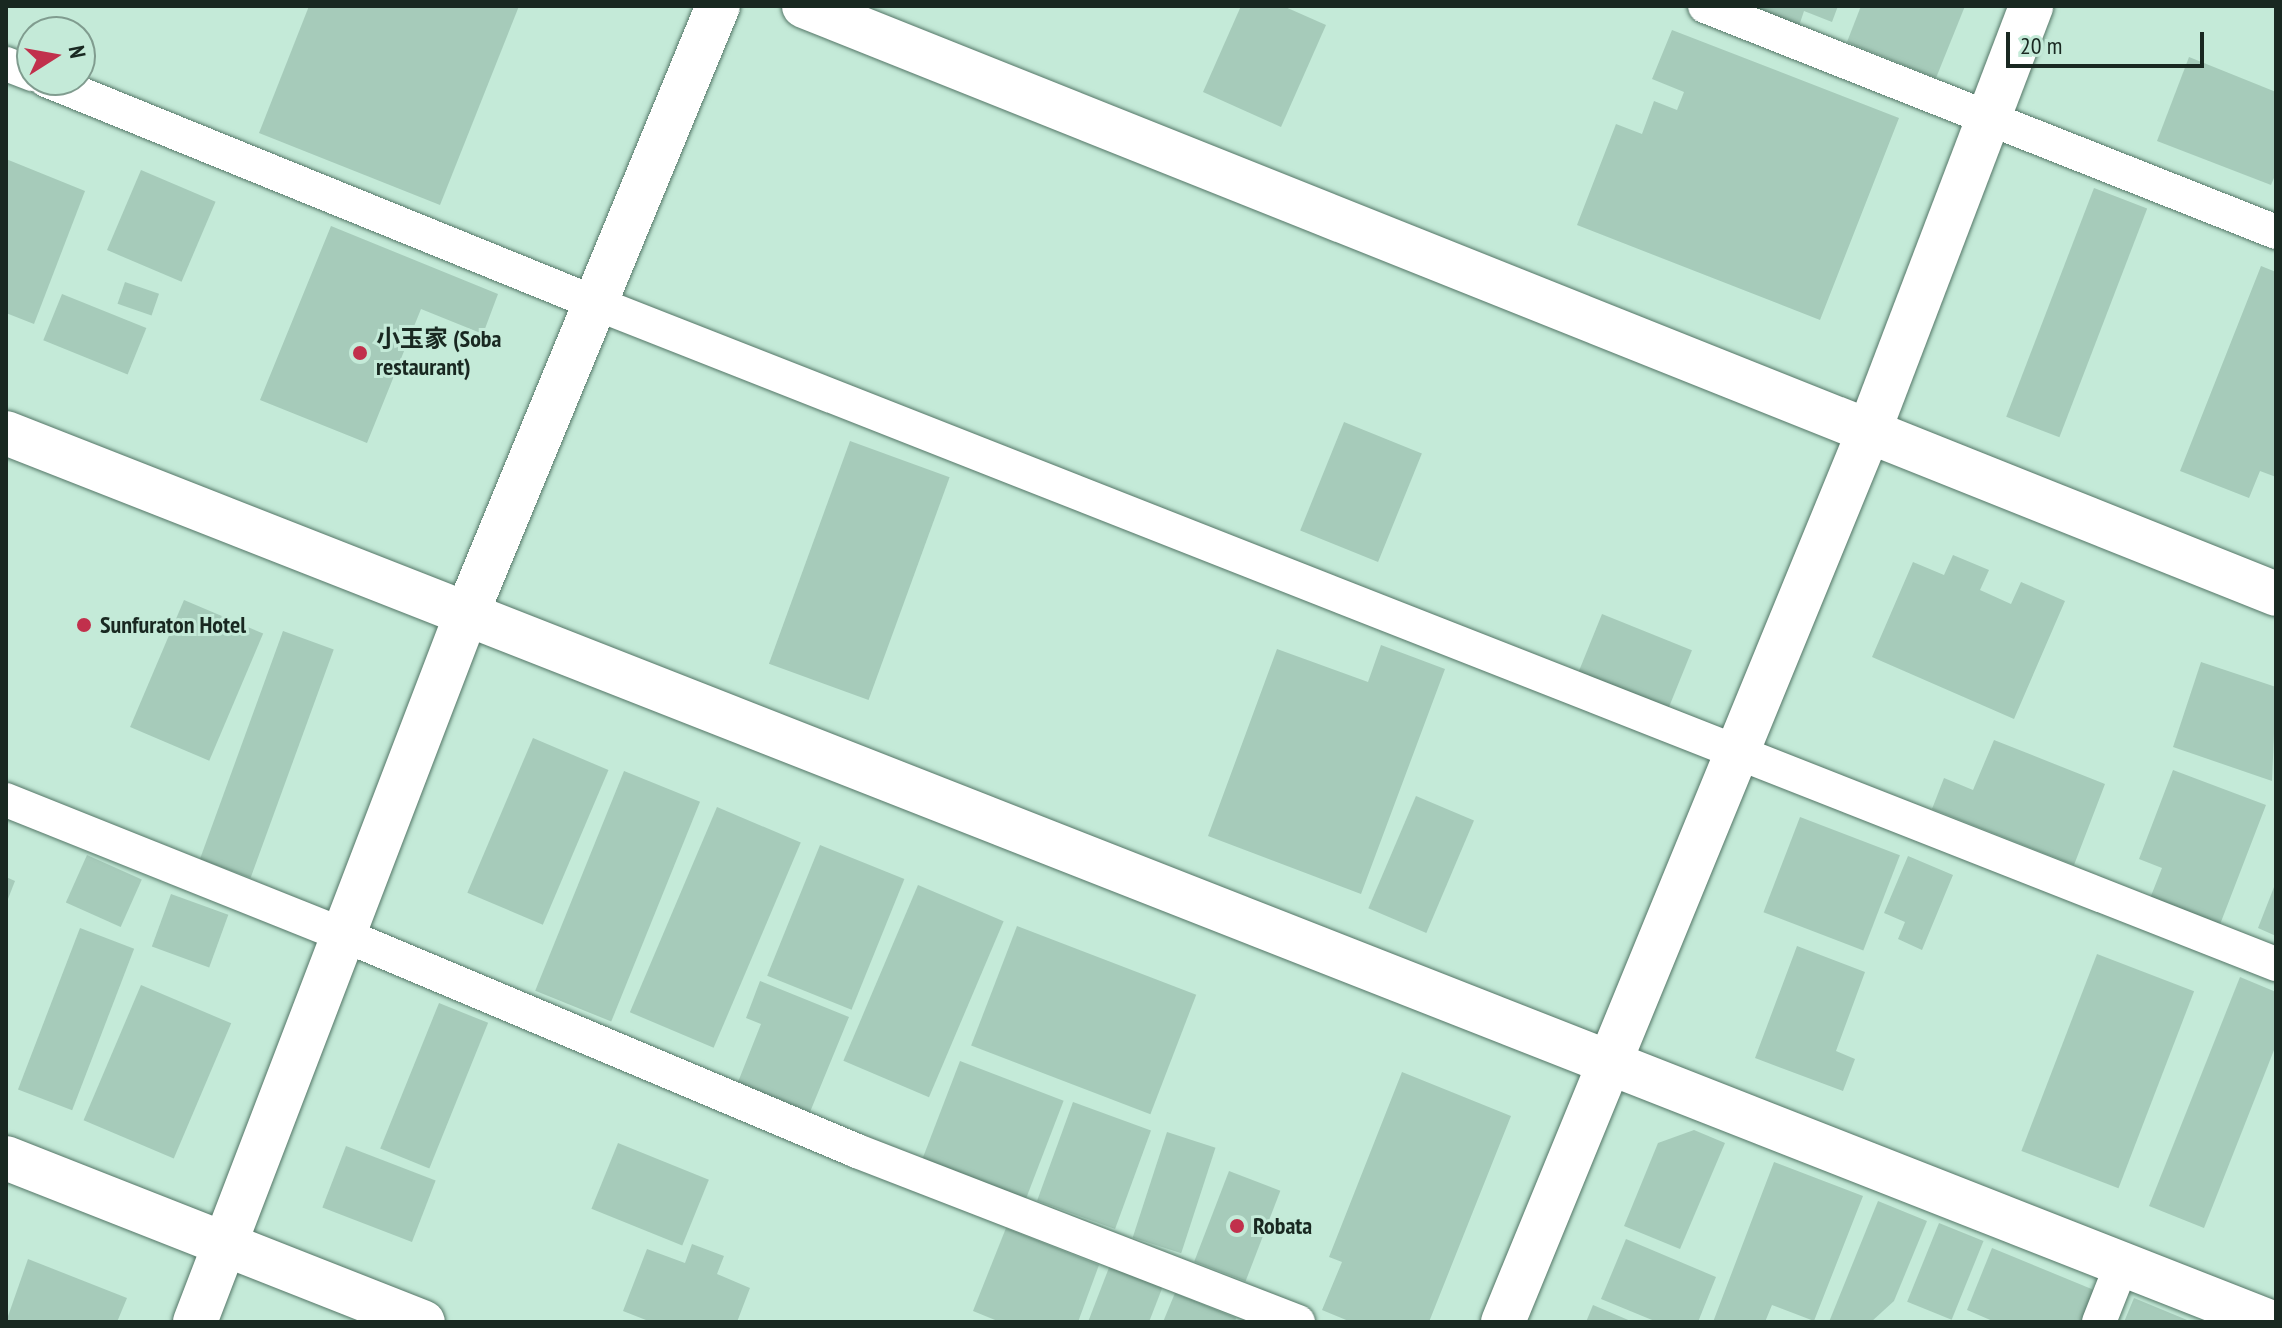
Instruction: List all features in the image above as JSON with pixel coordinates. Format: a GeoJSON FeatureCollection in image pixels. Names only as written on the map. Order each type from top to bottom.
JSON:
{"type":"FeatureCollection","features":[{"type":"Feature","properties":{"kind":"street"},"geometry":{"type":"LineString","coordinates":[[195,1322],[465,618],[718,6]]}},
{"type":"Feature","properties":{"kind":"street"},"geometry":{"type":"LineString","coordinates":[[804,6],[2276,594]]}},
{"type":"Feature","properties":{"kind":"street"},"geometry":{"type":"LineString","coordinates":[[1503,1322],[1869,431],[2031,6]]}},
{"type":"Feature","properties":{"kind":"street"},"geometry":{"type":"LineString","coordinates":[[6,433],[465,618],[2270,1322]]}},
{"type":"Feature","properties":{"kind":"street"},"geometry":{"type":"LineString","coordinates":[[6,1158],[423,1322]]}},
{"type":"Feature","properties":{"kind":"lane"},"geometry":{"type":"LineString","coordinates":[[1705,6],[2276,232]]}},
{"type":"Feature","properties":{"kind":"lane"},"geometry":{"type":"LineString","coordinates":[[85,96],[595,303],[2276,964]]}},
{"type":"Feature","properties":{"kind":"lane"},"geometry":{"type":"LineString","coordinates":[[6,800],[344,935],[857,1151],[1298,1322]]}},
{"type":"Feature","properties":{"kind":"lane"},"geometry":{"type":"LineString","coordinates":[[2099,1322],[2122,1264]]}},
{"type":"Feature","properties":{"kind":"building"},"geometry":{"type":"Polygon","coordinates":[[[309,6],[519,6],[440,205],[259,133],[309,6]]]}},
{"type":"Feature","properties":{"kind":"building"},"geometry":{"type":"Polygon","coordinates":[[[1241,6],[1283,6],[1326,25],[1281,127],[1203,92],[1241,6]]]}},
{"type":"Feature","properties":{"kind":"building"},"geometry":{"type":"Polygon","coordinates":[[[1749,6],[1838,6],[1832,22],[1804,11],[1799,26],[1749,6]]]}},
{"type":"Feature","properties":{"kind":"building"},"geometry":{"type":"Polygon","coordinates":[[[1861,6],[1965,6],[1936,78],[1847,42],[1861,6]]]}},
{"type":"Feature","properties":{"kind":"building"},"geometry":{"type":"Polygon","coordinates":[[[1672,30],[1899,118],[1820,320],[1577,225],[1616,124],[1642,134],[1654,101],[1677,110],[1684,92],[1652,79],[1672,30]]]}},
{"type":"Feature","properties":{"kind":"building"},"geometry":{"type":"Polygon","coordinates":[[[2189,57],[2276,92],[2276,173],[2271,185],[2157,141],[2189,57]]]}},
{"type":"Feature","properties":{"kind":"building"},"geometry":{"type":"Polygon","coordinates":[[[6,159],[85,191],[34,324],[6,313],[6,159]]]}},
{"type":"Feature","properties":{"kind":"building"},"geometry":{"type":"Polygon","coordinates":[[[141,170],[216,202],[182,282],[107,250],[141,170]]]}},
{"type":"Feature","properties":{"kind":"building"},"geometry":{"type":"Polygon","coordinates":[[[2094,188],[2147,208],[2059,437],[2006,417],[2094,188]]]}},
{"type":"Feature","properties":{"kind":"building"},"geometry":{"type":"Polygon","coordinates":[[[331,226],[498,294],[483,334],[421,309],[367,443],[260,400],[331,226]]]}},
{"type":"Feature","properties":{"kind":"building"},"geometry":{"type":"Polygon","coordinates":[[[2261,266],[2276,272],[2276,477],[2260,471],[2249,498],[2180,471],[2261,266]]]}},
{"type":"Feature","properties":{"kind":"building"},"geometry":{"type":"Polygon","coordinates":[[[125,282],[159,294],[152,315],[118,304],[125,282]]]}},
{"type":"Feature","properties":{"kind":"building"},"geometry":{"type":"Polygon","coordinates":[[[62,294],[146,328],[128,374],[43,340],[62,294]]]}},
{"type":"Feature","properties":{"kind":"building"},"geometry":{"type":"Polygon","coordinates":[[[1344,422],[1422,453],[1378,562],[1300,530],[1344,422]]]}},
{"type":"Feature","properties":{"kind":"building"},"geometry":{"type":"Polygon","coordinates":[[[850,441],[950,477],[869,700],[769,664],[850,441]]]}},
{"type":"Feature","properties":{"kind":"building"},"geometry":{"type":"Polygon","coordinates":[[[1953,555],[1989,570],[1980,590],[2011,604],[2021,582],[2065,601],[2014,719],[1872,657],[1913,562],[1944,575],[1953,555]]]}},
{"type":"Feature","properties":{"kind":"building"},"geometry":{"type":"Polygon","coordinates":[[[184,600],[263,634],[209,761],[130,727],[184,600]]]}},
{"type":"Feature","properties":{"kind":"building"},"geometry":{"type":"Polygon","coordinates":[[[1602,614],[1692,650],[1668,711],[1578,674],[1602,614]]]}},
{"type":"Feature","properties":{"kind":"building"},"geometry":{"type":"Polygon","coordinates":[[[283,631],[334,649],[251,878],[200,859],[283,631]]]}},
{"type":"Feature","properties":{"kind":"building"},"geometry":{"type":"Polygon","coordinates":[[[1381,645],[1445,669],[1361,894],[1208,836],[1277,649],[1368,682],[1381,645]]]}},
{"type":"Feature","properties":{"kind":"building"},"geometry":{"type":"Polygon","coordinates":[[[2201,662],[2276,687],[2272,781],[2173,747],[2201,662]]]}},
{"type":"Feature","properties":{"kind":"building"},"geometry":{"type":"Polygon","coordinates":[[[533,738],[608,770],[543,925],[467,893],[533,738]]]}},
{"type":"Feature","properties":{"kind":"building"},"geometry":{"type":"Polygon","coordinates":[[[1994,740],[2105,784],[2074,865],[1932,809],[1944,778],[1973,790],[1994,740]]]}},
{"type":"Feature","properties":{"kind":"building"},"geometry":{"type":"Polygon","coordinates":[[[2173,770],[2266,805],[2219,927],[2149,901],[2162,868],[2139,859],[2173,770]]]}},
{"type":"Feature","properties":{"kind":"building"},"geometry":{"type":"Polygon","coordinates":[[[624,771],[700,802],[611,1021],[535,991],[624,771]]]}},
{"type":"Feature","properties":{"kind":"building"},"geometry":{"type":"Polygon","coordinates":[[[1416,796],[1474,821],[1426,933],[1368,908],[1416,796]]]}},
{"type":"Feature","properties":{"kind":"building"},"geometry":{"type":"Polygon","coordinates":[[[717,807],[801,843],[714,1048],[630,1012],[717,807]]]}},
{"type":"Feature","properties":{"kind":"building"},"geometry":{"type":"Polygon","coordinates":[[[1800,817],[1900,855],[1863,951],[1763,912],[1800,817]]]}},
{"type":"Feature","properties":{"kind":"building"},"geometry":{"type":"Polygon","coordinates":[[[820,845],[904,879],[852,1010],[767,976],[820,845]]]}},
{"type":"Feature","properties":{"kind":"building"},"geometry":{"type":"Polygon","coordinates":[[[87,855],[142,879],[121,927],[66,903],[87,855]]]}},
{"type":"Feature","properties":{"kind":"building"},"geometry":{"type":"Polygon","coordinates":[[[1908,856],[1953,875],[1922,950],[1898,939],[1905,922],[1884,913],[1908,856]]]}},
{"type":"Feature","properties":{"kind":"building"},"geometry":{"type":"Polygon","coordinates":[[[6,877],[15,881],[6,904],[6,877]]]}},
{"type":"Feature","properties":{"kind":"building"},"geometry":{"type":"Polygon","coordinates":[[[2276,882],[2276,936],[2258,928],[2276,882]]]}},
{"type":"Feature","properties":{"kind":"building"},"geometry":{"type":"Polygon","coordinates":[[[918,885],[1004,921],[929,1097],[843,1061],[918,885]]]}},
{"type":"Feature","properties":{"kind":"building"},"geometry":{"type":"Polygon","coordinates":[[[171,894],[228,915],[209,967],[152,947],[171,894]]]}},
{"type":"Feature","properties":{"kind":"building"},"geometry":{"type":"Polygon","coordinates":[[[1017,926],[1196,995],[1150,1114],[971,1045],[1017,926]]]}},
{"type":"Feature","properties":{"kind":"building"},"geometry":{"type":"Polygon","coordinates":[[[80,928],[134,949],[72,1110],[18,1090],[80,928]]]}},
{"type":"Feature","properties":{"kind":"building"},"geometry":{"type":"Polygon","coordinates":[[[1797,946],[1865,972],[1836,1051],[1855,1059],[1843,1091],[1755,1058],[1797,946]]]}},
{"type":"Feature","properties":{"kind":"building"},"geometry":{"type":"Polygon","coordinates":[[[2097,954],[2194,991],[2118,1188],[2021,1151],[2097,954]]]}},
{"type":"Feature","properties":{"kind":"building"},"geometry":{"type":"Polygon","coordinates":[[[2240,977],[2276,992],[2276,1045],[2204,1228],[2149,1206],[2240,977]]]}},
{"type":"Feature","properties":{"kind":"building"},"geometry":{"type":"Polygon","coordinates":[[[760,981],[849,1017],[810,1112],[738,1082],[761,1024],[746,1018],[760,981]]]}},
{"type":"Feature","properties":{"kind":"building"},"geometry":{"type":"Polygon","coordinates":[[[141,985],[231,1023],[174,1159],[84,1120],[141,985]]]}},
{"type":"Feature","properties":{"kind":"building"},"geometry":{"type":"Polygon","coordinates":[[[439,1003],[488,1023],[429,1168],[380,1149],[439,1003]]]}},
{"type":"Feature","properties":{"kind":"building"},"geometry":{"type":"Polygon","coordinates":[[[960,1061],[1064,1101],[1026,1199],[922,1159],[960,1061]]]}},
{"type":"Feature","properties":{"kind":"building"},"geometry":{"type":"Polygon","coordinates":[[[1402,1072],[1511,1116],[1429,1322],[1351,1322],[1322,1310],[1342,1262],[1329,1257],[1402,1072]]]}},
{"type":"Feature","properties":{"kind":"building"},"geometry":{"type":"Polygon","coordinates":[[[1073,1102],[1151,1130],[1115,1229],[1037,1201],[1073,1102]]]}},
{"type":"Feature","properties":{"kind":"building"},"geometry":{"type":"Polygon","coordinates":[[[1694,1130],[1725,1143],[1680,1249],[1624,1226],[1658,1143],[1694,1130]]]}},
{"type":"Feature","properties":{"kind":"building"},"geometry":{"type":"Polygon","coordinates":[[[1167,1132],[1216,1148],[1181,1253],[1133,1238],[1167,1132]]]}},
{"type":"Feature","properties":{"kind":"building"},"geometry":{"type":"Polygon","coordinates":[[[618,1143],[709,1180],[682,1246],[591,1209],[618,1143]]]}},
{"type":"Feature","properties":{"kind":"building"},"geometry":{"type":"Polygon","coordinates":[[[346,1146],[436,1180],[412,1242],[322,1208],[346,1146]]]}},
{"type":"Feature","properties":{"kind":"building"},"geometry":{"type":"Polygon","coordinates":[[[1774,1162],[1863,1196],[1814,1321],[1772,1305],[1765,1322],[1713,1322],[1774,1162]]]}},
{"type":"Feature","properties":{"kind":"building","name":"Robata"},"geometry":{"type":"Polygon","coordinates":[[[1229,1171],[1280,1191],[1246,1281],[1194,1262],[1229,1171]]]}},
{"type":"Feature","properties":{"kind":"building"},"geometry":{"type":"Polygon","coordinates":[[[1878,1201],[1927,1221],[1894,1301],[1871,1322],[1829,1322],[1878,1201]]]}},
{"type":"Feature","properties":{"kind":"building"},"geometry":{"type":"Polygon","coordinates":[[[1939,1223],[1984,1241],[1952,1320],[1907,1302],[1939,1223]]]}},
{"type":"Feature","properties":{"kind":"building"},"geometry":{"type":"Polygon","coordinates":[[[1006,1228],[1099,1265],[1078,1322],[1000,1322],[973,1311],[1006,1228]]]}},
{"type":"Feature","properties":{"kind":"building"},"geometry":{"type":"Polygon","coordinates":[[[1626,1239],[1716,1277],[1698,1322],[1657,1322],[1601,1299],[1626,1239]]]}},
{"type":"Feature","properties":{"kind":"building"},"geometry":{"type":"Polygon","coordinates":[[[692,1244],[724,1256],[717,1274],[750,1288],[737,1322],[651,1322],[623,1311],[647,1249],[685,1263],[692,1244]]]}},
{"type":"Feature","properties":{"kind":"building"},"geometry":{"type":"Polygon","coordinates":[[[1992,1248],[2094,1290],[2081,1322],[1995,1322],[1967,1310],[1992,1248]]]}},
{"type":"Feature","properties":{"kind":"building"},"geometry":{"type":"Polygon","coordinates":[[[28,1259],[127,1298],[117,1322],[6,1322],[28,1259]]]}},
{"type":"Feature","properties":{"kind":"building"},"geometry":{"type":"Polygon","coordinates":[[[1110,1265],[1163,1286],[1149,1322],[1088,1322],[1110,1265]]]}},
{"type":"Feature","properties":{"kind":"building"},"geometry":{"type":"Polygon","coordinates":[[[1175,1293],[1236,1318],[1235,1322],[1163,1322],[1175,1293]]]}},
{"type":"Feature","properties":{"kind":"building"},"geometry":{"type":"Polygon","coordinates":[[[2134,1298],[2192,1322],[2124,1322],[2134,1298]]]}},
{"type":"Feature","properties":{"kind":"building"},"geometry":{"type":"Polygon","coordinates":[[[1593,1305],[1633,1322],[1586,1322],[1593,1305]]]}},
{"type":"Feature","properties":{"kind":"place","name":"小玉家 (Soba restaurant)"},"geometry":{"type":"Point","coordinates":[360,353]}},
{"type":"Feature","properties":{"kind":"place","name":"Sunfuraton Hotel"},"geometry":{"type":"Point","coordinates":[84,625]}},
{"type":"Feature","properties":{"kind":"place","name":"Robata"},"geometry":{"type":"Point","coordinates":[1237,1226]}}]}
